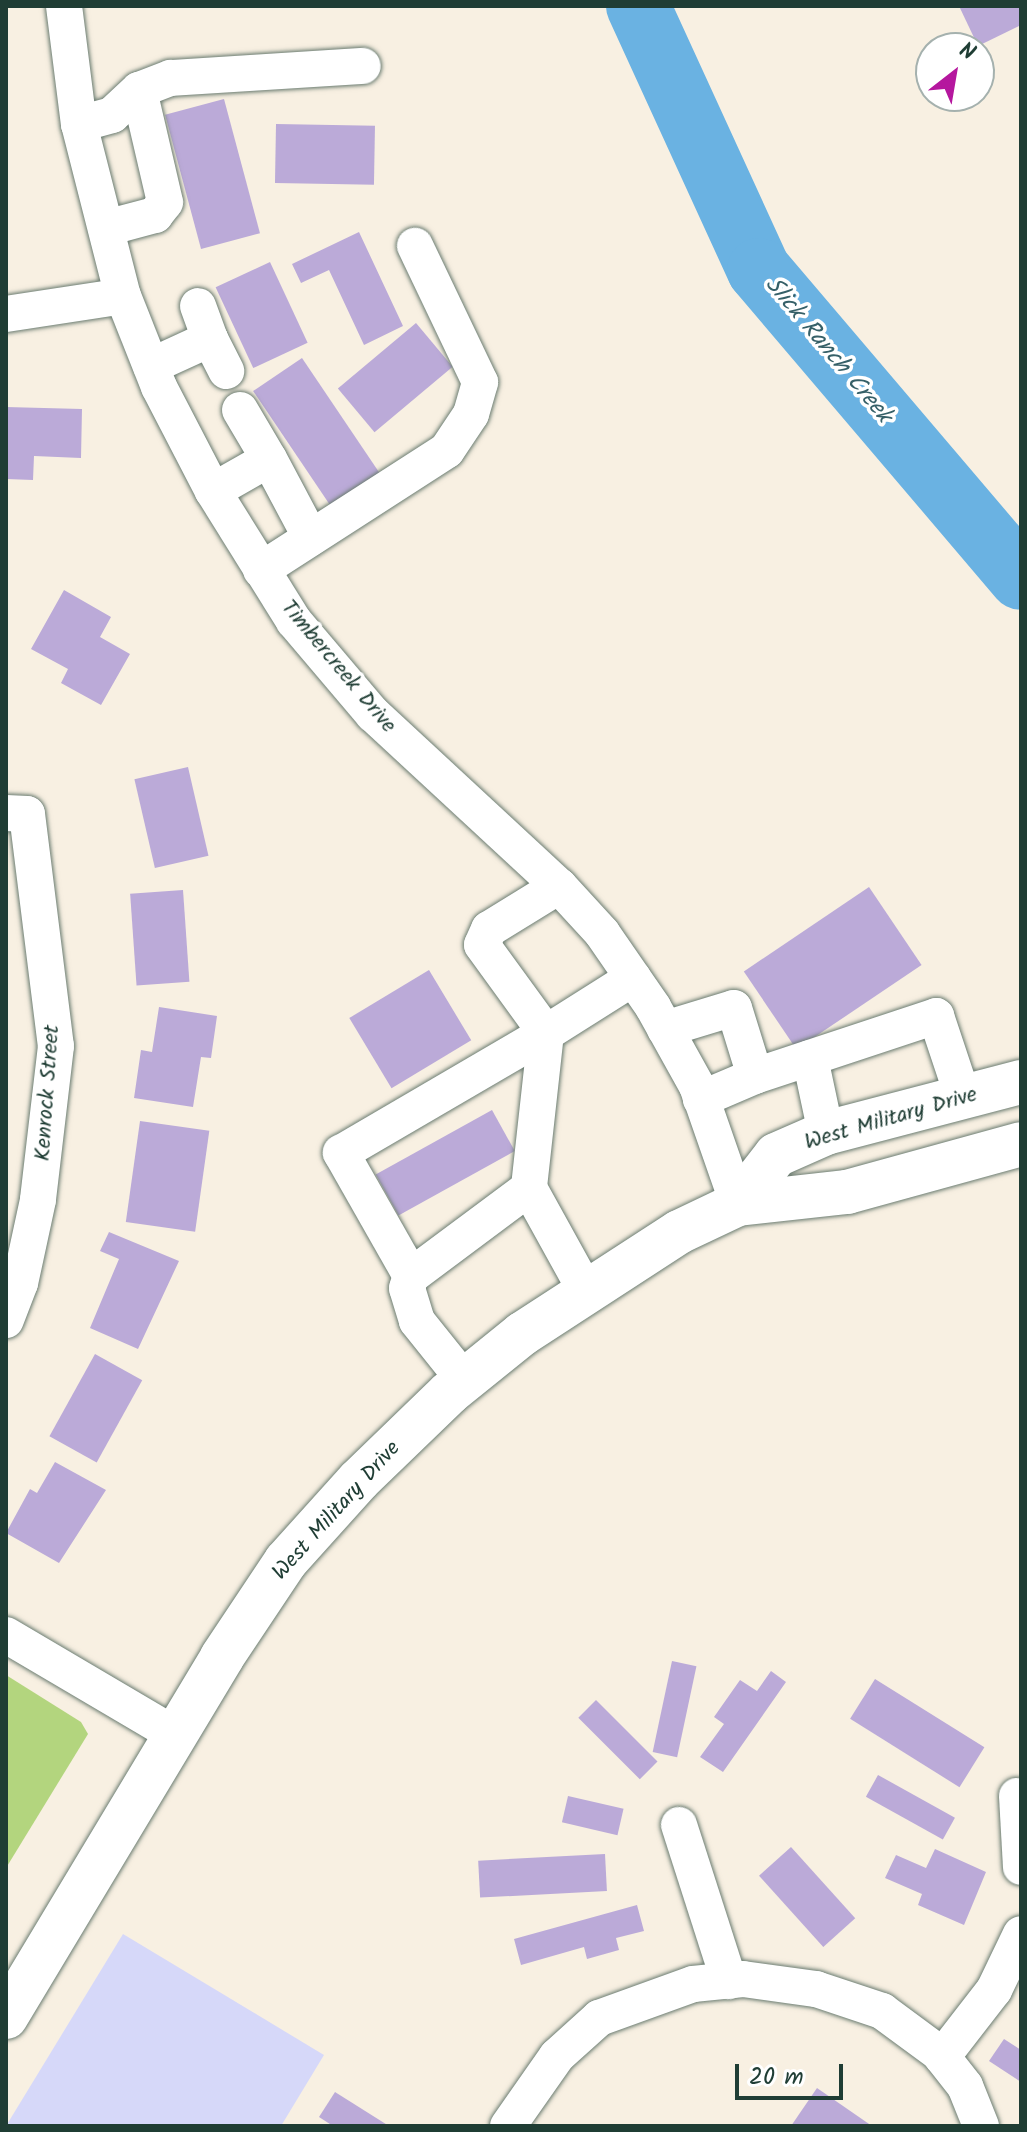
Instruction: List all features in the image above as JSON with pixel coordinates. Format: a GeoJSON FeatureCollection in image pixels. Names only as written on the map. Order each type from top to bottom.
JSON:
{"type":"FeatureCollection","features":[{"type":"Feature","properties":{"kind":"main road","name":"West Military Drive"},"geometry":{"type":"LineString","coordinates":[[738,1204],[776,1155],[826,1133],[1018,1083]]}},
{"type":"Feature","properties":{"kind":"main road","name":"West Military Drive"},"geometry":{"type":"LineString","coordinates":[[6,2017],[176,1735],[286,1561],[359,1480],[465,1381],[522,1334],[679,1232],[738,1204],[847,1192],[1021,1144]]}},
{"type":"Feature","properties":{"kind":"street","name":"Timbercreek Drive"},"geometry":{"type":"LineString","coordinates":[[64,6],[79,124],[123,296],[151,366],[213,491],[294,621],[373,714],[559,886],[602,933],[665,1029],[701,1099],[738,1204]]}},
{"type":"Feature","properties":{"kind":"street"},"geometry":{"type":"LineString","coordinates":[[79,124],[112,115],[139,90],[171,78],[363,66]]}},
{"type":"Feature","properties":{"kind":"street"},"geometry":{"type":"LineString","coordinates":[[106,228],[155,215],[165,202],[139,90]]}},
{"type":"Feature","properties":{"kind":"street"},"geometry":{"type":"LineString","coordinates":[[261,570],[447,450],[471,414],[480,382],[415,246]]}},
{"type":"Feature","properties":{"kind":"street"},"geometry":{"type":"LineString","coordinates":[[6,314],[123,296]]}},
{"type":"Feature","properties":{"kind":"street"},"geometry":{"type":"LineString","coordinates":[[151,366],[204,322],[226,371]]}},
{"type":"Feature","properties":{"kind":"street"},"geometry":{"type":"LineString","coordinates":[[240,410],[311,538]]}},
{"type":"Feature","properties":{"kind":"street"},"geometry":{"type":"LineString","coordinates":[[213,491],[269,459]]}},
{"type":"Feature","properties":{"kind":"street","name":"Kenrock Street"},"geometry":{"type":"LineString","coordinates":[[6,1320],[20,1283],[38,1200],[56,1046],[16,813]]}},
{"type":"Feature","properties":{"kind":"street"},"geometry":{"type":"LineString","coordinates":[[559,886],[489,929],[482,945],[546,1033],[529,1188],[587,1293]]}},
{"type":"Feature","properties":{"kind":"street"},"geometry":{"type":"LineString","coordinates":[[411,1276],[341,1153],[546,1033],[633,978]]}},
{"type":"Feature","properties":{"kind":"street"},"geometry":{"type":"LineString","coordinates":[[665,1029],[734,1008],[755,1076]]}},
{"type":"Feature","properties":{"kind":"street"},"geometry":{"type":"LineString","coordinates":[[701,1099],[755,1076],[936,1016],[963,1097]]}},
{"type":"Feature","properties":{"kind":"street"},"geometry":{"type":"LineString","coordinates":[[810,1058],[826,1133]]}},
{"type":"Feature","properties":{"kind":"street"},"geometry":{"type":"LineString","coordinates":[[465,1381],[417,1321],[407,1288],[411,1276],[529,1188]]}},
{"type":"Feature","properties":{"kind":"street"},"geometry":{"type":"LineString","coordinates":[[6,1635],[176,1735]]}},
{"type":"Feature","properties":{"kind":"street"},"geometry":{"type":"LineString","coordinates":[[1017,1796],[1021,1867]]}},
{"type":"Feature","properties":{"kind":"street"},"geometry":{"type":"LineString","coordinates":[[679,1825],[729,1981]]}},
{"type":"Feature","properties":{"kind":"street"},"geometry":{"type":"LineString","coordinates":[[942,2057],[994,1990],[1021,1934]]}},
{"type":"Feature","properties":{"kind":"street"},"geometry":{"type":"LineString","coordinates":[[508,2126],[557,2056],[599,2018],[693,1984],[729,1981],[851,1998],[882,2011],[942,2057],[965,2086],[981,2126]]}},
{"type":"Feature","properties":{"kind":"shaded area"},"geometry":{"type":"Polygon","coordinates":[[[123,1934],[324,2055],[281,2126],[6,2126],[123,1934]]]}},
{"type":"Feature","properties":{"kind":"green space"},"geometry":{"type":"Polygon","coordinates":[[[6,1675],[81,1722],[88,1734],[6,1868],[6,1675]]]}},
{"type":"Feature","properties":{"kind":"building"},"geometry":{"type":"Polygon","coordinates":[[[959,6],[1021,6],[1021,25],[995,38],[995,32],[971,32],[959,6]]]}},
{"type":"Feature","properties":{"kind":"building"},"geometry":{"type":"Polygon","coordinates":[[[224,99],[260,233],[201,249],[165,115],[224,99]]]}},
{"type":"Feature","properties":{"kind":"building"},"geometry":{"type":"Polygon","coordinates":[[[276,124],[375,126],[374,185],[275,183],[276,124]]]}},
{"type":"Feature","properties":{"kind":"building"},"geometry":{"type":"Polygon","coordinates":[[[359,232],[403,326],[364,345],[329,270],[301,283],[292,264],[359,232]]]}},
{"type":"Feature","properties":{"kind":"building"},"geometry":{"type":"Polygon","coordinates":[[[270,262],[308,343],[253,368],[216,287],[270,262]]]}},
{"type":"Feature","properties":{"kind":"building"},"geometry":{"type":"Polygon","coordinates":[[[416,323],[453,367],[375,432],[338,389],[416,323]]]}},
{"type":"Feature","properties":{"kind":"building"},"geometry":{"type":"Polygon","coordinates":[[[302,358],[380,473],[331,506],[253,391],[302,358]]]}},
{"type":"Feature","properties":{"kind":"building"},"geometry":{"type":"Polygon","coordinates":[[[6,407],[82,409],[81,458],[34,456],[33,480],[6,479],[6,407]]]}},
{"type":"Feature","properties":{"kind":"building"},"geometry":{"type":"Polygon","coordinates":[[[64,590],[111,617],[100,637],[130,654],[101,705],[61,683],[68,669],[31,649],[64,590]]]}},
{"type":"Feature","properties":{"kind":"building"},"geometry":{"type":"Polygon","coordinates":[[[188,767],[208,856],[155,868],[134,779],[188,767]]]}},
{"type":"Feature","properties":{"kind":"building"},"geometry":{"type":"Polygon","coordinates":[[[869,887],[922,965],[796,1049],[744,971],[869,887]]]}},
{"type":"Feature","properties":{"kind":"building"},"geometry":{"type":"Polygon","coordinates":[[[183,890],[189,982],[137,985],[130,894],[183,890]]]}},
{"type":"Feature","properties":{"kind":"building"},"geometry":{"type":"Polygon","coordinates":[[[429,970],[471,1040],[392,1088],[349,1018],[429,970]]]}},
{"type":"Feature","properties":{"kind":"building"},"geometry":{"type":"Polygon","coordinates":[[[159,1007],[217,1016],[211,1058],[201,1057],[193,1107],[134,1098],[141,1050],[152,1052],[159,1007]]]}},
{"type":"Feature","properties":{"kind":"building"},"geometry":{"type":"Polygon","coordinates":[[[492,1110],[515,1151],[398,1216],[376,1174],[492,1110]]]}},
{"type":"Feature","properties":{"kind":"building"},"geometry":{"type":"Polygon","coordinates":[[[140,1121],[209,1131],[195,1232],[126,1222],[140,1121]]]}},
{"type":"Feature","properties":{"kind":"building"},"geometry":{"type":"Polygon","coordinates":[[[109,1232],[179,1261],[138,1349],[90,1328],[119,1259],[100,1251],[109,1232]]]}},
{"type":"Feature","properties":{"kind":"building"},"geometry":{"type":"Polygon","coordinates":[[[95,1354],[142,1380],[97,1462],[49,1436],[95,1354]]]}},
{"type":"Feature","properties":{"kind":"building"},"geometry":{"type":"Polygon","coordinates":[[[55,1462],[106,1490],[59,1563],[6,1533],[30,1489],[37,1493],[55,1462]]]}},
{"type":"Feature","properties":{"kind":"building"},"geometry":{"type":"Polygon","coordinates":[[[672,1661],[696,1666],[677,1757],[653,1752],[672,1661]]]}},
{"type":"Feature","properties":{"kind":"building"},"geometry":{"type":"Polygon","coordinates":[[[771,1671],[786,1682],[723,1772],[700,1757],[724,1724],[714,1717],[740,1680],[757,1691],[771,1671]]]}},
{"type":"Feature","properties":{"kind":"building"},"geometry":{"type":"Polygon","coordinates":[[[875,1679],[984,1747],[959,1787],[850,1719],[875,1679]]]}},
{"type":"Feature","properties":{"kind":"building"},"geometry":{"type":"Polygon","coordinates":[[[596,1700],[658,1762],[640,1779],[578,1718],[596,1700]]]}},
{"type":"Feature","properties":{"kind":"building"},"geometry":{"type":"Polygon","coordinates":[[[878,1775],[955,1818],[943,1840],[866,1797],[878,1775]]]}},
{"type":"Feature","properties":{"kind":"building"},"geometry":{"type":"Polygon","coordinates":[[[568,1796],[624,1809],[617,1835],[562,1822],[568,1796]]]}},
{"type":"Feature","properties":{"kind":"building"},"geometry":{"type":"Polygon","coordinates":[[[791,1847],[855,1918],[823,1947],[759,1876],[791,1847]]]}},
{"type":"Feature","properties":{"kind":"building"},"geometry":{"type":"Polygon","coordinates":[[[935,1849],[986,1872],[964,1925],[918,1905],[922,1894],[885,1878],[896,1855],[926,1868],[935,1849]]]}},
{"type":"Feature","properties":{"kind":"building"},"geometry":{"type":"Polygon","coordinates":[[[605,1854],[607,1891],[480,1898],[478,1861],[605,1854]]]}},
{"type":"Feature","properties":{"kind":"building"},"geometry":{"type":"Polygon","coordinates":[[[637,1905],[644,1931],[616,1938],[619,1950],[587,1959],[584,1947],[521,1965],[514,1939],[637,1905]]]}},
{"type":"Feature","properties":{"kind":"building"},"geometry":{"type":"Polygon","coordinates":[[[1004,2039],[1021,2050],[1021,2082],[989,2061],[1004,2039]]]}},
{"type":"Feature","properties":{"kind":"building"},"geometry":{"type":"Polygon","coordinates":[[[817,2088],[872,2126],[791,2126],[817,2088]]]}},
{"type":"Feature","properties":{"kind":"building"},"geometry":{"type":"Polygon","coordinates":[[[335,2092],[389,2126],[333,2126],[319,2117],[335,2092]]]}},
{"type":"Feature","properties":{"kind":"waterway","name":"Slick Ranch Creek"},"geometry":{"type":"LineString","coordinates":[[638,6],[759,270],[1021,578]]}}]}
